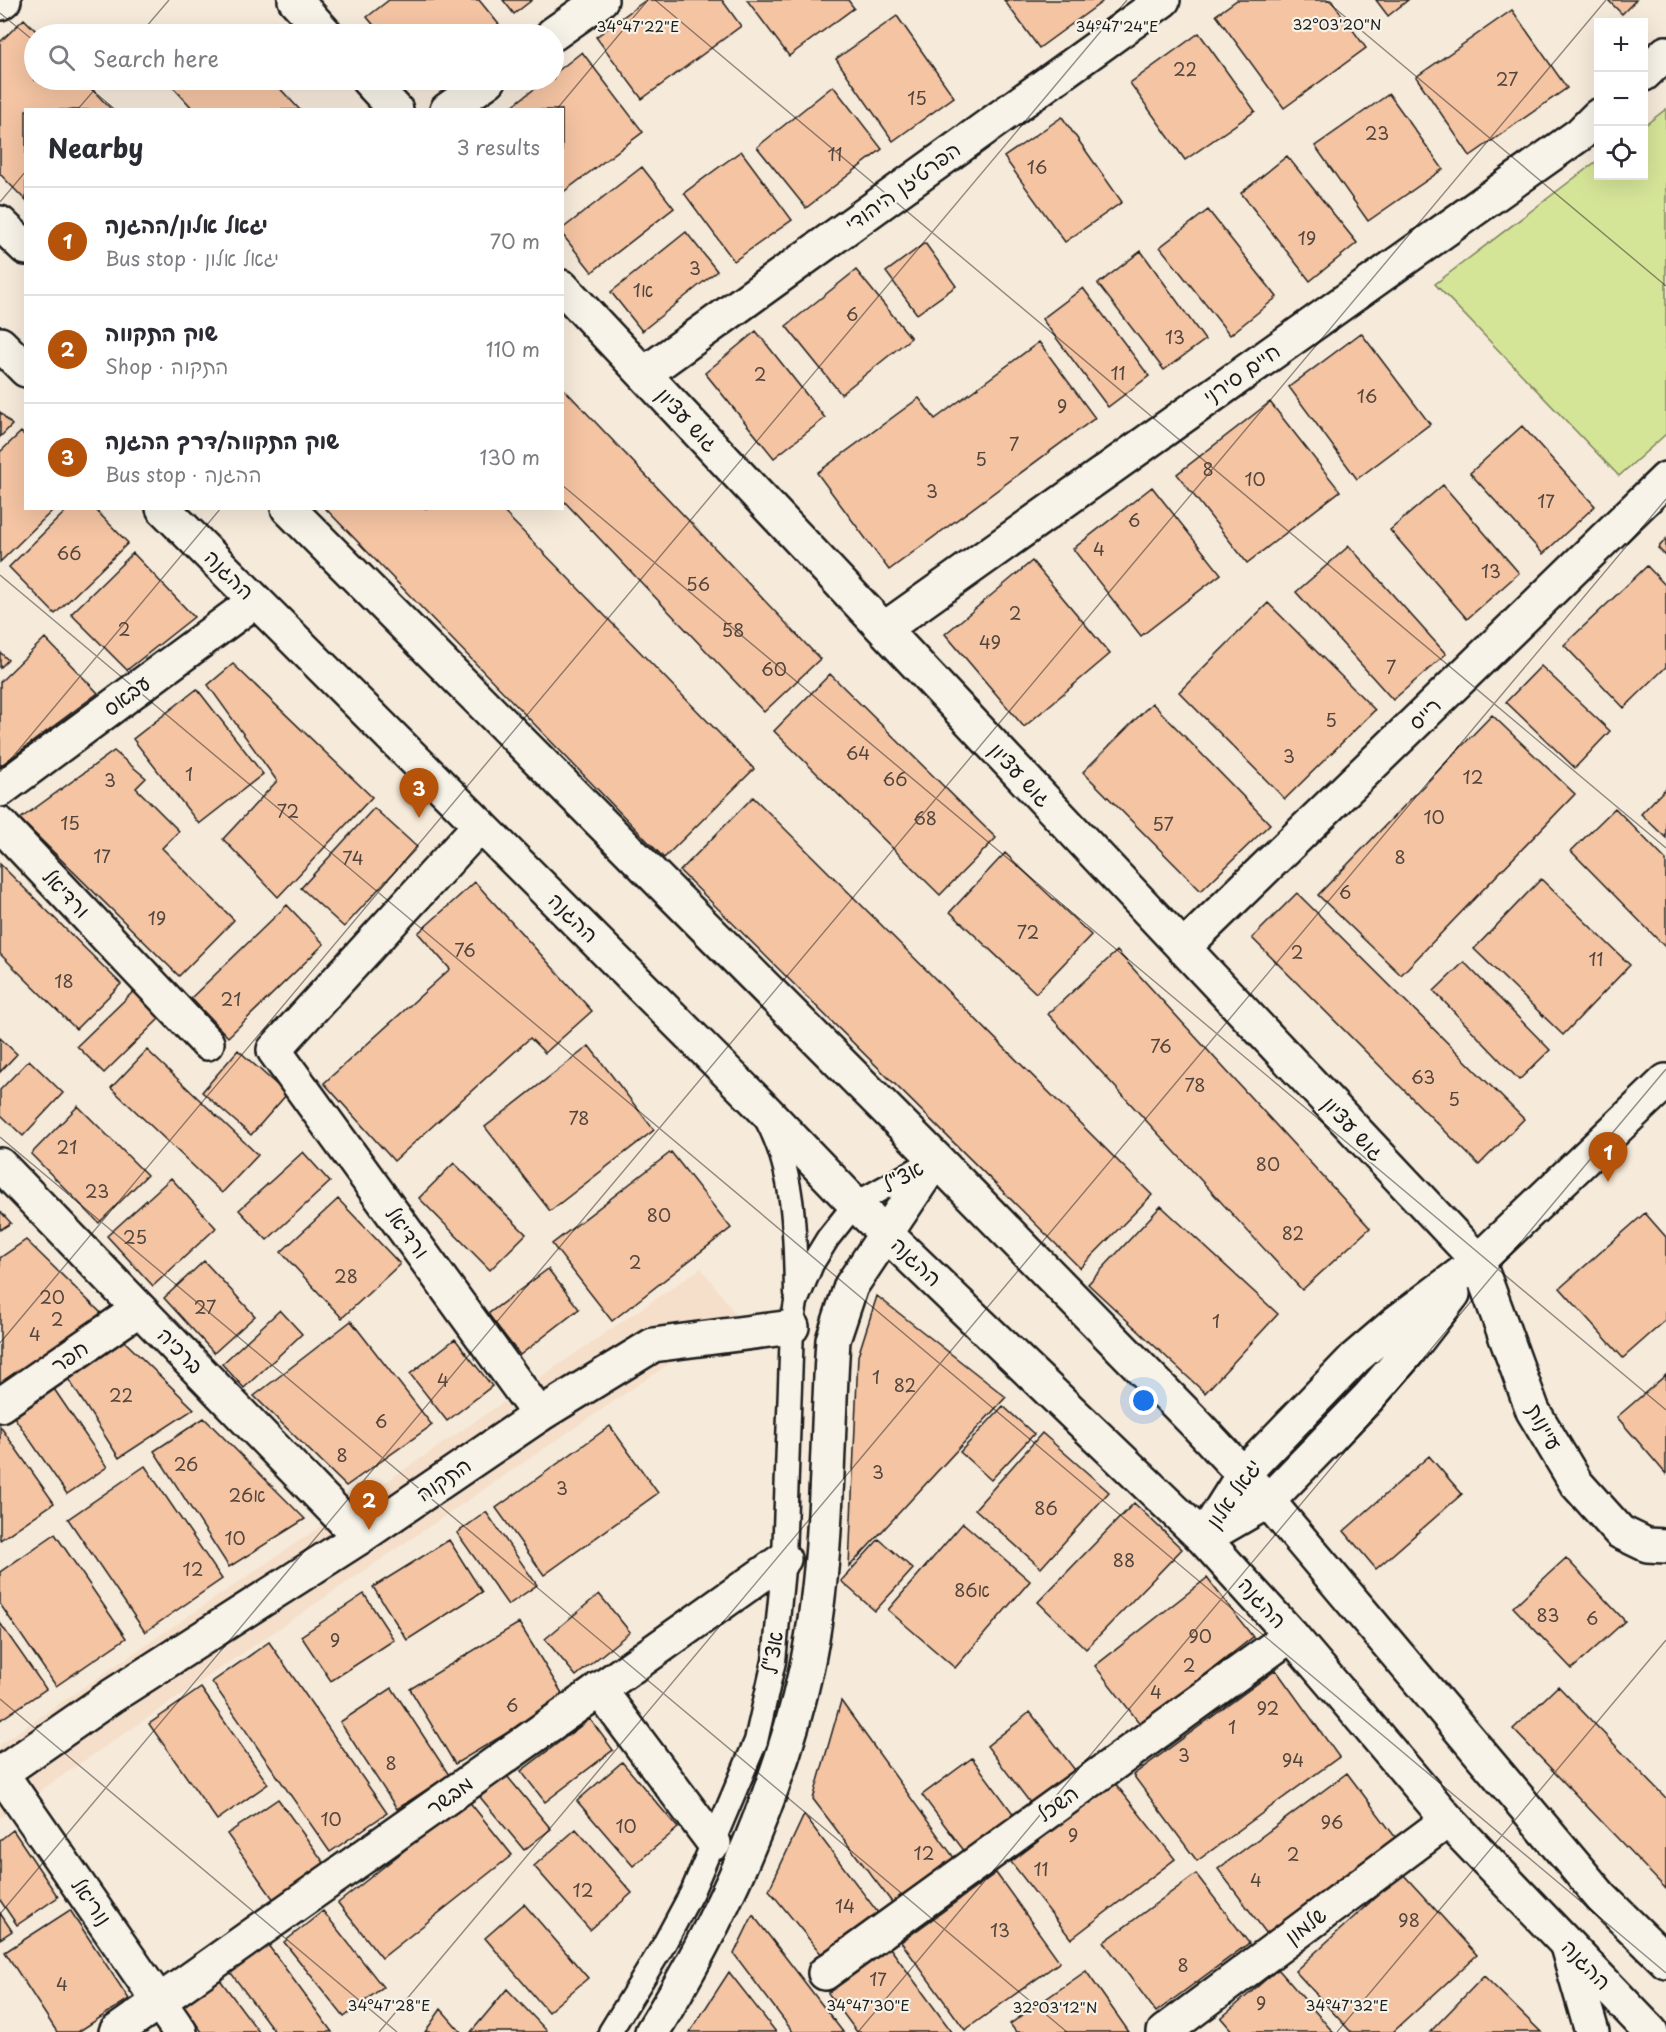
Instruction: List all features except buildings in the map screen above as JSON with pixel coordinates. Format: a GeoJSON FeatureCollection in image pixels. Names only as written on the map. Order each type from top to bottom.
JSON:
{"type":"FeatureCollection","features":[{"type":"Feature","properties":{"kind":"street"},"geometry":{"type":"LineString","coordinates":[[0,3],[4,0]]}},
{"type":"Feature","properties":{"kind":"street"},"geometry":{"type":"LineString","coordinates":[[295,0],[317,24]]}},
{"type":"Feature","properties":{"kind":"street"},"geometry":{"type":"LineString","coordinates":[[564,26],[601,0]]}},
{"type":"Feature","properties":{"kind":"street","name":"הפרטיזן היהודי"},"geometry":{"type":"LineString","coordinates":[[644,374],[1163,0]]}},
{"type":"Feature","properties":{"kind":"street"},"geometry":{"type":"LineString","coordinates":[[1646,72],[1666,53]]}},
{"type":"Feature","properties":{"kind":"street"},"geometry":{"type":"LineString","coordinates":[[377,90],[394,108]]}},
{"type":"Feature","properties":{"kind":"street"},"geometry":{"type":"LineString","coordinates":[[450,108],[475,90]]}},
{"type":"Feature","properties":{"kind":"street","name":"חיים סירני"},"geometry":{"type":"LineString","coordinates":[[884,629],[1570,140],[1594,120]]}},
{"type":"Feature","properties":{"kind":"street"},"geometry":{"type":"LineString","coordinates":[[0,223],[24,246]]}},
{"type":"Feature","properties":{"kind":"street","name":"גוש עציון"},"geometry":{"type":"LineString","coordinates":[[564,289],[1478,1262]]}},
{"type":"Feature","properties":{"kind":"street"},"geometry":{"type":"LineString","coordinates":[[0,344],[24,368]]}},
{"type":"Feature","properties":{"kind":"street","name":"רייס"},"geometry":{"type":"LineString","coordinates":[[1184,948],[1666,479]]}},
{"type":"Feature","properties":{"kind":"street","name":"ההגנה"},"geometry":{"type":"LineString","coordinates":[[165,510],[758,1103],[855,1204],[1203,1538],[1291,1635],[1448,1820],[1651,2032]]}},
{"type":"Feature","properties":{"kind":"street"},"geometry":{"type":"LineString","coordinates":[[290,510],[936,1159],[1244,1473],[1600,1897],[1666,1961]]}},
{"type":"Feature","properties":{"kind":"street","name":"עבאס"},"geometry":{"type":"LineString","coordinates":[[0,790],[255,601]]}},
{"type":"Feature","properties":{"kind":"street","name":"ורדיאל"},"geometry":{"type":"LineString","coordinates":[[0,824],[207,1043]]}},
{"type":"Feature","properties":{"kind":"street","name":"ורדיאל"},"geometry":{"type":"LineString","coordinates":[[480,825],[274,1050],[539,1415]]}},
{"type":"Feature","properties":{"kind":"street","name":"יגאל אלון"},"geometry":{"type":"LineString","coordinates":[[1203,1538],[1244,1473],[1355,1358],[1397,1322],[1478,1262],[1666,1081]]}},
{"type":"Feature","properties":{"kind":"street","name":"אצ\"ל"},"geometry":{"type":"LineString","coordinates":[[652,2032],[692,1962],[738,1871],[785,1752],[806,1669],[822,1559],[833,1340],[851,1286],[936,1159]]}},
{"type":"Feature","properties":{"kind":"street","name":"ברכיה"},"geometry":{"type":"LineString","coordinates":[[0,1165],[360,1537]]}},
{"type":"Feature","properties":{"kind":"street","name":"יגאל אלון"},"geometry":{"type":"LineString","coordinates":[[1203,1538],[1268,1501],[1368,1398],[1409,1351],[1478,1262]]}},
{"type":"Feature","properties":{"kind":"street","name":"עיינות"},"geometry":{"type":"LineString","coordinates":[[1478,1262],[1533,1411],[1576,1483],[1620,1532],[1647,1545],[1666,1546]]}},
{"type":"Feature","properties":{"kind":"street","name":"חפר"},"geometry":{"type":"LineString","coordinates":[[0,1405],[139,1309]]}},
{"type":"Feature","properties":{"kind":"street","name":"התקוה"},"geometry":{"type":"LineString","coordinates":[[0,1774],[112,1696],[360,1537],[539,1415],[652,1345],[794,1315]]}},
{"type":"Feature","properties":{"kind":"street","name":"מבשר"},"geometry":{"type":"LineString","coordinates":[[116,2032],[784,1559]]}},
{"type":"Feature","properties":{"kind":"street","name":"השכל"},"geometry":{"type":"LineString","coordinates":[[825,1973],[1291,1635]]}},
{"type":"Feature","properties":{"kind":"street"},"geometry":{"type":"LineString","coordinates":[[599,1689],[714,1843]]}},
{"type":"Feature","properties":{"kind":"street","name":"נוריאל"},"geometry":{"type":"LineString","coordinates":[[0,1774],[180,2032]]}},
{"type":"Feature","properties":{"kind":"street","name":"שלמון"},"geometry":{"type":"LineString","coordinates":[[1164,2032],[1448,1820]]}},
{"type":"Feature","properties":{"kind":"street"},"geometry":{"type":"LineString","coordinates":[[1567,1946],[1592,2032]]}},
{"type":"Feature","properties":{"kind":"lane"},"geometry":{"type":"LineString","coordinates":[[758,1103],[774,1134],[791,1197],[795,1243],[794,1315]]}},
{"type":"Feature","properties":{"kind":"lane","name":"אצ\"ל"},"geometry":{"type":"LineString","coordinates":[[610,2032],[663,1946],[692,1892],[756,1741],[774,1661],[784,1559],[794,1315],[812,1264],[828,1238],[855,1204],[936,1159]]}},
{"type":"Feature","properties":{"kind":"shaded area"},"geometry":{"type":"Polygon","coordinates":[[[701,1268],[738,1317],[0,1818],[0,1744],[701,1268]]]}},
{"type":"Feature","properties":{"kind":"green space"},"geometry":{"type":"Polygon","coordinates":[[[1666,109],[1666,434],[1619,476],[1435,284],[1594,163],[1594,180],[1648,180],[1648,123],[1666,109]]]}},
{"type":"Feature","properties":{"kind":"place","name":"שוק התקווה/דרך ההגנה"},"geometry":{"type":"Point","coordinates":[419,818]}},
{"type":"Feature","properties":{"kind":"place","name":"יגאל אלון/ההגנה"},"geometry":{"type":"Point","coordinates":[1608,1182]}},
{"type":"Feature","properties":{"kind":"place","name":"שוק התקווה"},"geometry":{"type":"Point","coordinates":[369,1530]}}]}
